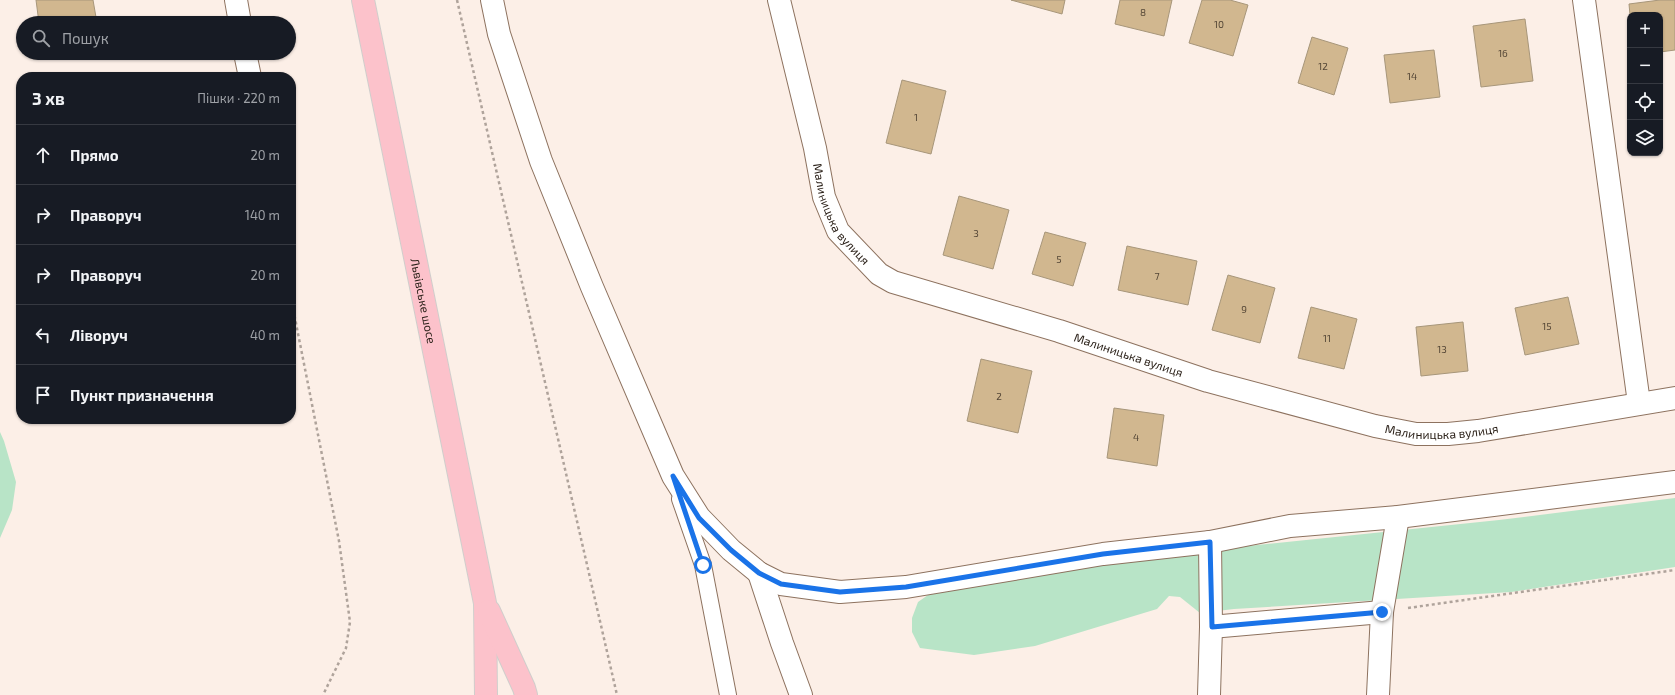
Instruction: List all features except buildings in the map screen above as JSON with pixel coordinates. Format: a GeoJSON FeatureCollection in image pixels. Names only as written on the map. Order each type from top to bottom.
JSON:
{"type":"FeatureCollection","features":[{"type":"Feature","properties":{"kind":"main road","name":"Львівське шосе"},"geometry":{"type":"LineString","coordinates":[[363,0],[485,603],[486,695]]}},
{"type":"Feature","properties":{"kind":"main road","name":"Львівське шосе"},"geometry":{"type":"LineString","coordinates":[[485,603],[526,695]]}},
{"type":"Feature","properties":{"kind":"street"},"geometry":{"type":"LineString","coordinates":[[236,0],[239,16]]}},
{"type":"Feature","properties":{"kind":"street"},"geometry":{"type":"LineString","coordinates":[[492,0],[499,34],[541,161],[592,287],[673,476],[699,518],[731,550],[759,573],[781,584],[840,592],[906,587],[1103,554],[1210,542],[1290,526],[1398,516],[1675,482]]}},
{"type":"Feature","properties":{"kind":"street","name":"Малиницька вулиця"},"geometry":{"type":"LineString","coordinates":[[779,0],[815,148],[824,197],[832,218],[838,232],[879,274],[893,282],[1059,331],[1208,381],[1354,421],[1416,434],[1448,434],[1478,431],[1675,398]]}},
{"type":"Feature","properties":{"kind":"street"},"geometry":{"type":"LineString","coordinates":[[1584,0],[1639,403]]}},
{"type":"Feature","properties":{"kind":"street"},"geometry":{"type":"LineString","coordinates":[[247,60],[249,72]]}},
{"type":"Feature","properties":{"kind":"street"},"geometry":{"type":"LineString","coordinates":[[1378,695],[1382,612],[1398,516]]}},
{"type":"Feature","properties":{"kind":"street"},"geometry":{"type":"LineString","coordinates":[[1209,695],[1212,627],[1210,542]]}},
{"type":"Feature","properties":{"kind":"street"},"geometry":{"type":"LineString","coordinates":[[759,573],[801,695]]}},
{"type":"Feature","properties":{"kind":"street"},"geometry":{"type":"LineString","coordinates":[[1212,627],[1382,612]]}},
{"type":"Feature","properties":{"kind":"lane"},"geometry":{"type":"LineString","coordinates":[[673,476],[703,565],[728,695]]}},
{"type":"Feature","properties":{"kind":"path"},"geometry":{"type":"LineString","coordinates":[[458,0],[617,695]]}},
{"type":"Feature","properties":{"kind":"path"},"geometry":{"type":"LineString","coordinates":[[296,323],[339,541],[350,622],[346,648],[323,695]]}},
{"type":"Feature","properties":{"kind":"path"},"geometry":{"type":"LineString","coordinates":[[1382,612],[1675,570]]}},
{"type":"Feature","properties":{"kind":"green space"},"geometry":{"type":"Polygon","coordinates":[[[0,432],[16,482],[12,510],[0,538],[0,432]]]}},
{"type":"Feature","properties":{"kind":"green space"},"geometry":{"type":"Polygon","coordinates":[[[1675,498],[1675,567],[1511,592],[1234,609],[1200,613],[1180,597],[1169,596],[1157,609],[1035,646],[974,655],[920,648],[912,632],[912,618],[918,602],[928,595],[953,584],[1228,548],[1499,520],[1675,498]]]}},
{"type":"Feature","properties":{"kind":"route"},"geometry":{"type":"LineString","coordinates":[[703,565],[673,476],[699,518],[731,550],[759,573],[781,584],[840,592],[906,587],[1103,554],[1210,542],[1212,627],[1382,612]]}}]}
